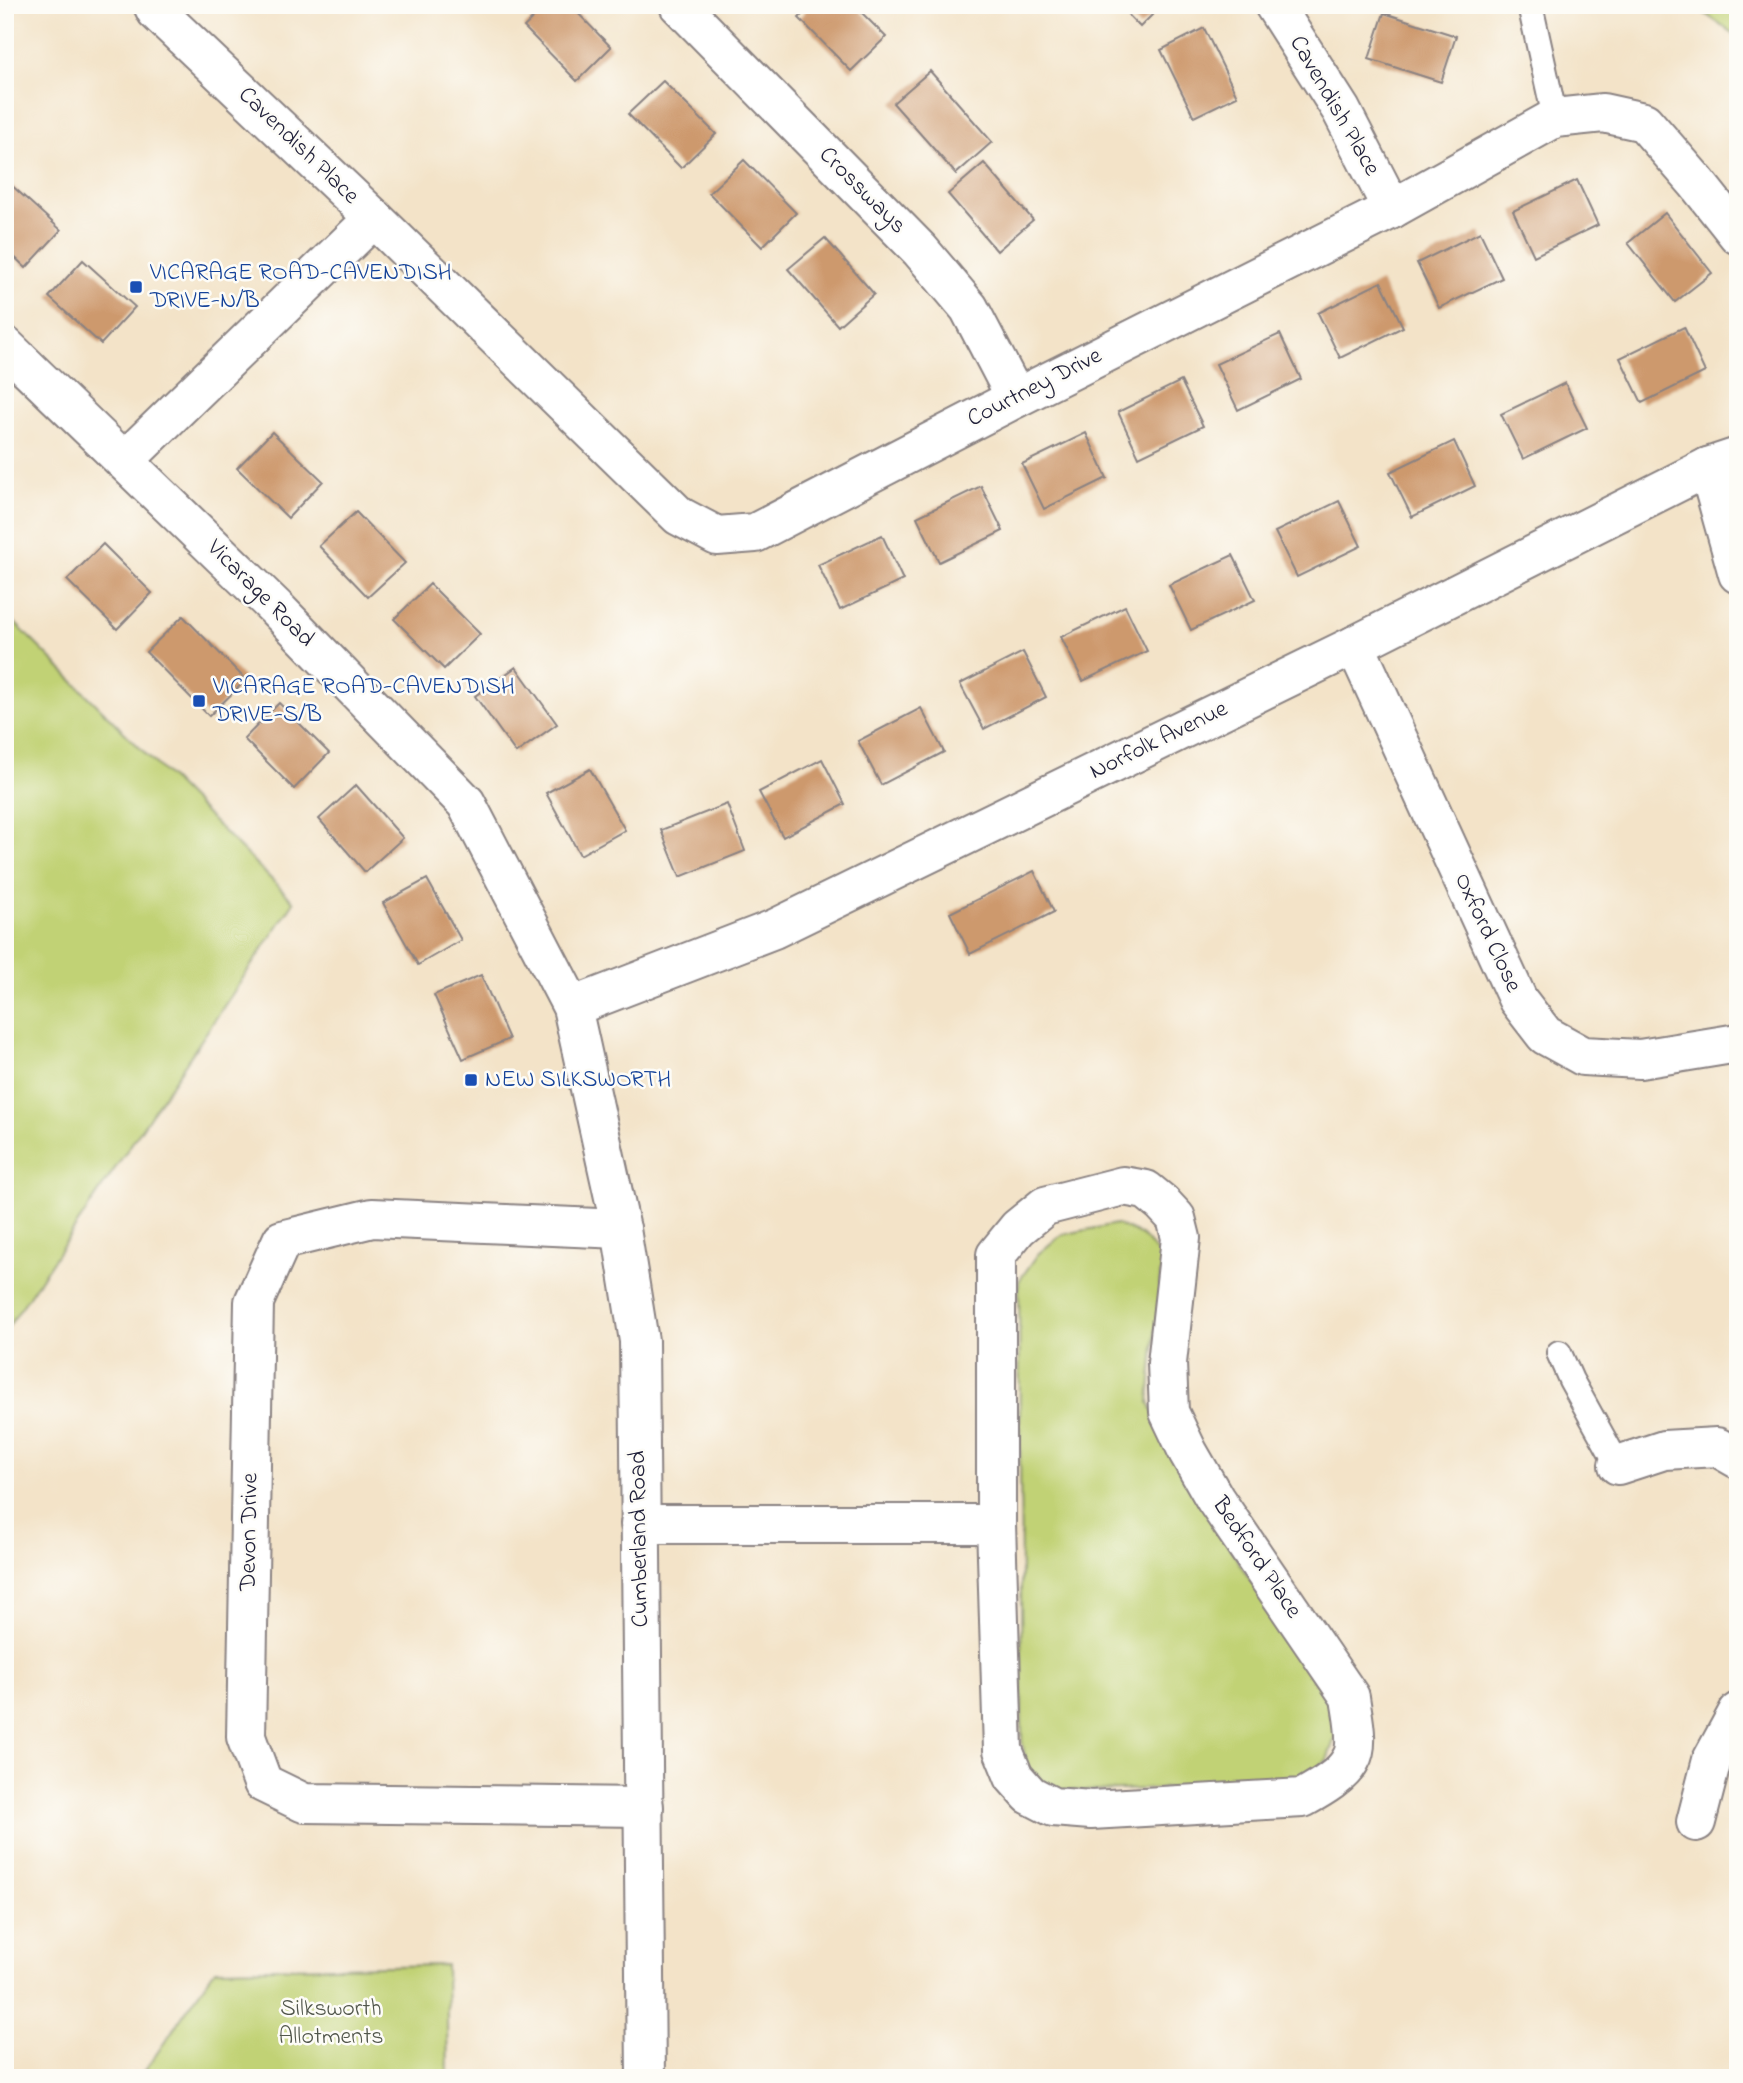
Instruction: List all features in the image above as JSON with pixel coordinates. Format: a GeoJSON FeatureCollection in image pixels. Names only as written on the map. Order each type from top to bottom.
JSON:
{"type":"FeatureCollection","features":[{"type":"Feature","properties":{"kind":"street","name":"Cavendish Place"},"geometry":{"type":"LineString","coordinates":[[124,461],[374,218],[156,11],[153,5]]}},
{"type":"Feature","properties":{"kind":"street","name":"Crossways"},"geometry":{"type":"LineString","coordinates":[[679,5],[920,250],[969,308],[1016,398]]}},
{"type":"Feature","properties":{"kind":"street","name":"Cavendish Place"},"geometry":{"type":"LineString","coordinates":[[1274,5],[1341,110],[1392,209]]}},
{"type":"Feature","properties":{"kind":"street","name":"Courtney Drive"},"geometry":{"type":"LineString","coordinates":[[374,218],[679,516],[717,536],[755,533],[1392,209],[1555,118],[1603,113],[1644,122],[1738,235]]}},
{"type":"Feature","properties":{"kind":"street","name":"Vicarage Road"},"geometry":{"type":"LineString","coordinates":[[5,346],[276,608],[466,803],[572,1007]]}},
{"type":"Feature","properties":{"kind":"street","name":"Norfolk Avenue"},"geometry":{"type":"LineString","coordinates":[[572,1007],[774,929],[1723,462]]}},
{"type":"Feature","properties":{"kind":"street"},"geometry":{"type":"LineString","coordinates":[[1723,462],[1738,574]]}},
{"type":"Feature","properties":{"kind":"street","name":"Oxford Close"},"geometry":{"type":"LineString","coordinates":[[1355,645],[1518,1000],[1545,1035],[1583,1056],[1640,1059],[1738,1042]]}},
{"type":"Feature","properties":{"kind":"street","name":"Cumberland Road"},"geometry":{"type":"LineString","coordinates":[[572,1007],[621,1229],[639,1341],[646,2078]]}},
{"type":"Feature","properties":{"kind":"street","name":"Bedford Place"},"geometry":{"type":"LineString","coordinates":[[1123,1186],[1146,1190],[1176,1218],[1181,1238],[1167,1363],[1169,1412],[1215,1499],[1350,1697],[1355,1734],[1352,1758],[1330,1782],[1303,1798],[1091,1810],[1053,1807],[1030,1795],[1014,1777],[1003,1749],[996,1524],[996,1255],[1018,1228],[1045,1206],[1123,1186]]}},
{"type":"Feature","properties":{"kind":"street","name":"Devon Drive"},"geometry":{"type":"LineString","coordinates":[[621,1229],[372,1218],[282,1240],[254,1302],[246,1737],[263,1783],[304,1802],[643,1807]]}},
{"type":"Feature","properties":{"kind":"street"},"geometry":{"type":"LineString","coordinates":[[1618,1465],[1664,1450],[1717,1447],[1738,1459]]}},
{"type":"Feature","properties":{"kind":"street"},"geometry":{"type":"LineString","coordinates":[[640,1524],[996,1524]]}},
{"type":"Feature","properties":{"kind":"street"},"geometry":{"type":"LineString","coordinates":[[1696,1822],[1712,1760],[1728,1751],[1738,1712]]}},
{"type":"Feature","properties":{"kind":"lane"},"geometry":{"type":"LineString","coordinates":[[1530,5],[1555,118]]}},
{"type":"Feature","properties":{"kind":"lane"},"geometry":{"type":"LineString","coordinates":[[1559,1353],[1618,1465]]}},
{"type":"Feature","properties":{"kind":"green space"},"geometry":{"type":"Polygon","coordinates":[[[1692,5],[1738,5],[1738,36],[1692,5]]]}},
{"type":"Feature","properties":{"kind":"green space"},"geometry":{"type":"Polygon","coordinates":[[[5,613],[294,902],[5,1332],[5,613]]]}},
{"type":"Feature","properties":{"kind":"green space"},"geometry":{"type":"Polygon","coordinates":[[[1116,1224],[1141,1235],[1162,1257],[1149,1403],[1173,1459],[1333,1710],[1336,1735],[1327,1760],[1298,1783],[1096,1791],[1055,1790],[1027,1768],[1022,1741],[1019,1281],[1038,1254],[1061,1235],[1116,1224]]]}},
{"type":"Feature","properties":{"kind":"green space","name":"Silksworth Allotments"},"geometry":{"type":"Polygon","coordinates":[[[446,1965],[448,2078],[140,2078],[215,1969],[446,1965]]]}},
{"type":"Feature","properties":{"kind":"building"},"geometry":{"type":"Polygon","coordinates":[[[547,5],[570,5],[611,47],[577,81],[524,27],[547,5]]]}},
{"type":"Feature","properties":{"kind":"building"},"geometry":{"type":"Polygon","coordinates":[[[811,5],[854,5],[886,37],[851,71],[799,18],[811,5]]]}},
{"type":"Feature","properties":{"kind":"building"},"geometry":{"type":"Polygon","coordinates":[[[1119,5],[1162,5],[1140,27],[1119,5]]]}},
{"type":"Feature","properties":{"kind":"building"},"geometry":{"type":"Polygon","coordinates":[[[1384,13],[1456,36],[1441,82],[1369,59],[1384,13]]]}},
{"type":"Feature","properties":{"kind":"building"},"geometry":{"type":"Polygon","coordinates":[[[1204,28],[1237,96],[1194,117],[1161,50],[1204,28]]]}},
{"type":"Feature","properties":{"kind":"building"},"geometry":{"type":"Polygon","coordinates":[[[930,71],[992,142],[956,174],[893,103],[930,71]]]}},
{"type":"Feature","properties":{"kind":"building"},"geometry":{"type":"Polygon","coordinates":[[[663,81],[716,134],[681,168],[628,114],[663,81]]]}},
{"type":"Feature","properties":{"kind":"building"},"geometry":{"type":"Polygon","coordinates":[[[744,160],[796,213],[762,247],[709,193],[744,160]]]}},
{"type":"Feature","properties":{"kind":"building"},"geometry":{"type":"Polygon","coordinates":[[[984,163],[1033,220],[997,251],[948,194],[984,163]]]}},
{"type":"Feature","properties":{"kind":"building"},"geometry":{"type":"Polygon","coordinates":[[[1577,180],[1598,225],[1534,256],[1513,211],[1577,180]]]}},
{"type":"Feature","properties":{"kind":"building"},"geometry":{"type":"Polygon","coordinates":[[[9,183],[61,230],[26,268],[5,248],[5,187],[9,183]]]}},
{"type":"Feature","properties":{"kind":"building"},"geometry":{"type":"Polygon","coordinates":[[[1665,213],[1712,273],[1675,302],[1628,243],[1665,213]]]}},
{"type":"Feature","properties":{"kind":"building"},"geometry":{"type":"Polygon","coordinates":[[[1480,232],[1502,278],[1439,308],[1417,263],[1480,232]]]}},
{"type":"Feature","properties":{"kind":"building"},"geometry":{"type":"Polygon","coordinates":[[[825,238],[874,294],[838,326],[788,269],[825,238]]]}},
{"type":"Feature","properties":{"kind":"building"},"geometry":{"type":"Polygon","coordinates":[[[83,260],[135,307],[101,344],[49,297],[83,260]]]}},
{"type":"Feature","properties":{"kind":"building"},"geometry":{"type":"Polygon","coordinates":[[[1381,282],[1403,327],[1340,358],[1318,313],[1381,282]]]}},
{"type":"Feature","properties":{"kind":"building"},"geometry":{"type":"Polygon","coordinates":[[[1684,327],[1705,372],[1642,403],[1620,358],[1684,327]]]}},
{"type":"Feature","properties":{"kind":"building"},"geometry":{"type":"Polygon","coordinates":[[[1280,334],[1301,379],[1238,410],[1216,364],[1280,334]]]}},
{"type":"Feature","properties":{"kind":"building"},"geometry":{"type":"Polygon","coordinates":[[[1181,381],[1203,426],[1139,457],[1118,412],[1181,381]]]}},
{"type":"Feature","properties":{"kind":"building"},"geometry":{"type":"Polygon","coordinates":[[[1565,383],[1587,428],[1523,459],[1501,414],[1565,383]]]}},
{"type":"Feature","properties":{"kind":"building"},"geometry":{"type":"Polygon","coordinates":[[[272,432],[323,481],[288,518],[237,468],[272,432]]]}},
{"type":"Feature","properties":{"kind":"building"},"geometry":{"type":"Polygon","coordinates":[[[1086,433],[1107,478],[1044,509],[1022,464],[1086,433]]]}},
{"type":"Feature","properties":{"kind":"building"},"geometry":{"type":"Polygon","coordinates":[[[1454,441],[1475,486],[1412,517],[1390,472],[1454,441]]]}},
{"type":"Feature","properties":{"kind":"building"},"geometry":{"type":"Polygon","coordinates":[[[981,486],[1003,531],[939,562],[917,517],[981,486]]]}},
{"type":"Feature","properties":{"kind":"building"},"geometry":{"type":"Polygon","coordinates":[[[1339,501],[1361,546],[1297,577],[1275,532],[1339,501]]]}},
{"type":"Feature","properties":{"kind":"building"},"geometry":{"type":"Polygon","coordinates":[[[356,512],[405,563],[368,597],[319,546],[356,512]]]}},
{"type":"Feature","properties":{"kind":"building"},"geometry":{"type":"Polygon","coordinates":[[[882,535],[903,580],[840,610],[818,565],[882,535]]]}},
{"type":"Feature","properties":{"kind":"building"},"geometry":{"type":"Polygon","coordinates":[[[103,544],[152,593],[117,629],[67,580],[103,544]]]}},
{"type":"Feature","properties":{"kind":"building"},"geometry":{"type":"Polygon","coordinates":[[[1233,555],[1255,600],[1191,630],[1169,585],[1233,555]]]}},
{"type":"Feature","properties":{"kind":"building"},"geometry":{"type":"Polygon","coordinates":[[[430,584],[480,634],[444,669],[394,619],[430,584]]]}},
{"type":"Feature","properties":{"kind":"building"},"geometry":{"type":"Polygon","coordinates":[[[1125,606],[1147,651],[1083,681],[1061,637],[1125,606]]]}},
{"type":"Feature","properties":{"kind":"building"},"geometry":{"type":"Polygon","coordinates":[[[183,616],[246,680],[209,716],[146,652],[183,616]]]}},
{"type":"Feature","properties":{"kind":"building"},"geometry":{"type":"Polygon","coordinates":[[[1023,652],[1046,697],[984,729],[960,684],[1023,652]]]}},
{"type":"Feature","properties":{"kind":"building"},"geometry":{"type":"Polygon","coordinates":[[[516,667],[557,724],[516,753],[475,696],[516,667]]]}},
{"type":"Feature","properties":{"kind":"building"},"geometry":{"type":"Polygon","coordinates":[[[279,703],[329,753],[294,789],[244,739],[279,703]]]}},
{"type":"Feature","properties":{"kind":"building"},"geometry":{"type":"Polygon","coordinates":[[[921,708],[944,752],[881,785],[858,741],[921,708]]]}},
{"type":"Feature","properties":{"kind":"building"},"geometry":{"type":"Polygon","coordinates":[[[822,759],[845,804],[783,837],[759,792],[822,759]]]}},
{"type":"Feature","properties":{"kind":"building"},"geometry":{"type":"Polygon","coordinates":[[[590,769],[625,830],[580,855],[546,793],[590,769]]]}},
{"type":"Feature","properties":{"kind":"building"},"geometry":{"type":"Polygon","coordinates":[[[356,785],[403,838],[365,872],[319,819],[356,785]]]}},
{"type":"Feature","properties":{"kind":"building"},"geometry":{"type":"Polygon","coordinates":[[[727,804],[745,851],[680,877],[661,830],[727,804]]]}},
{"type":"Feature","properties":{"kind":"building"},"geometry":{"type":"Polygon","coordinates":[[[1034,871],[1054,912],[970,954],[950,913],[1034,871]]]}},
{"type":"Feature","properties":{"kind":"building"},"geometry":{"type":"Polygon","coordinates":[[[427,879],[461,940],[418,965],[383,903],[427,879]]]}},
{"type":"Feature","properties":{"kind":"building"},"geometry":{"type":"Polygon","coordinates":[[[481,975],[509,1039],[463,1059],[434,995],[481,975]]]}},
{"type":"Feature","properties":{"kind":"place","name":"VICARAGE ROAD-CAVENDISH DRIVE-N/B"},"geometry":{"type":"Point","coordinates":[136,287]}},
{"type":"Feature","properties":{"kind":"place","name":"VICARAGE ROAD-CAVENDISH DRIVE-S/B"},"geometry":{"type":"Point","coordinates":[199,701]}},
{"type":"Feature","properties":{"kind":"place","name":"NEW SILKSWORTH"},"geometry":{"type":"Point","coordinates":[471,1080]}}]}
